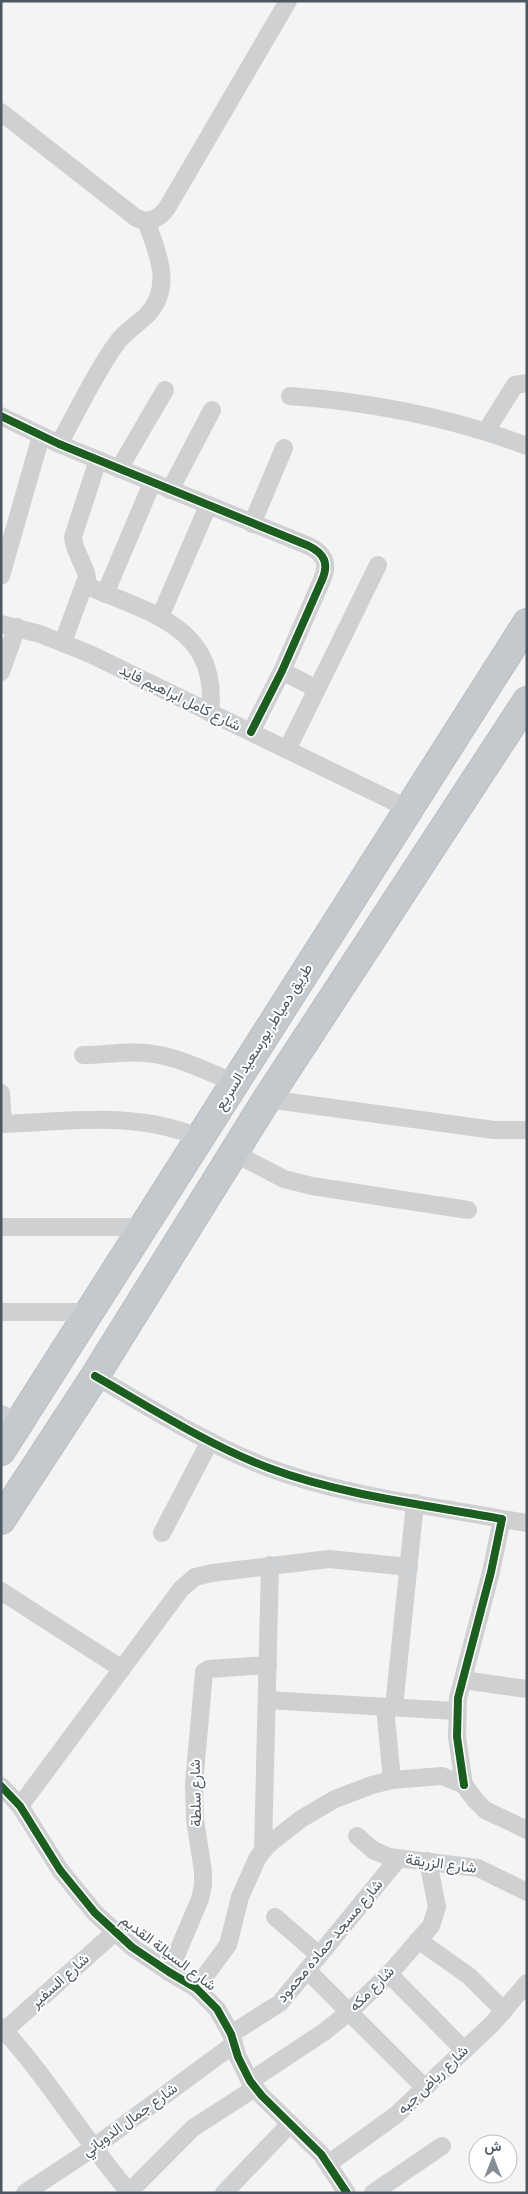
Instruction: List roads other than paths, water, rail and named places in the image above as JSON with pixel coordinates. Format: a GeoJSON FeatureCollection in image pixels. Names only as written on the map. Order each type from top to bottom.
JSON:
{"type":"FeatureCollection","features":[{"type":"Feature","properties":{"kind":"highway","name":"طريق دمياط, بورسعيد السريع"},"geometry":{"type":"LineString","coordinates":[[1,1451],[11,1418],[90,1312],[527,623]]}},
{"type":"Feature","properties":{"kind":"highway"},"geometry":{"type":"LineString","coordinates":[[1,1520],[94,1376],[267,1099],[527,701]]}},
{"type":"Feature","properties":{"kind":"street"},"geometry":{"type":"LineString","coordinates":[[1,112],[135,217],[146,221],[155,220],[162,215],[281,4]]}},
{"type":"Feature","properties":{"kind":"street"},"geometry":{"type":"LineString","coordinates":[[59,444],[115,344],[148,314],[158,297],[162,278],[161,266],[146,221]]}},
{"type":"Feature","properties":{"kind":"street"},"geometry":{"type":"LineString","coordinates":[[486,430],[515,385],[527,383]]}},
{"type":"Feature","properties":{"kind":"street"},"geometry":{"type":"LineString","coordinates":[[119,469],[165,390]]}},
{"type":"Feature","properties":{"kind":"street"},"geometry":{"type":"LineString","coordinates":[[290,396],[385,406],[486,430],[527,446]]}},
{"type":"Feature","properties":{"kind":"street"},"geometry":{"type":"LineString","coordinates":[[170,490],[212,410]]}},
{"type":"Feature","properties":{"kind":"street"},"geometry":{"type":"LineString","coordinates":[[1,416],[59,444],[315,549],[325,561],[325,573],[282,671],[251,732]]}},
{"type":"Feature","properties":{"kind":"street"},"geometry":{"type":"LineString","coordinates":[[1,576],[41,436]]}},
{"type":"Feature","properties":{"kind":"street"},"geometry":{"type":"LineString","coordinates":[[252,524],[284,448]]}},
{"type":"Feature","properties":{"kind":"street"},"geometry":{"type":"LineString","coordinates":[[63,642],[87,577],[85,569],[76,554],[74,537],[98,460]]}},
{"type":"Feature","properties":{"kind":"street"},"geometry":{"type":"LineString","coordinates":[[105,594],[152,482]]}},
{"type":"Feature","properties":{"kind":"street"},"geometry":{"type":"LineString","coordinates":[[160,617],[208,506]]}},
{"type":"Feature","properties":{"kind":"street"},"geometry":{"type":"LineString","coordinates":[[287,750],[378,565]]}},
{"type":"Feature","properties":{"kind":"street"},"geometry":{"type":"LineString","coordinates":[[85,585],[160,617],[188,636],[202,656],[211,680],[210,713]]}},
{"type":"Feature","properties":{"kind":"street"},"geometry":{"type":"LineString","coordinates":[[1,672],[9,626]]}},
{"type":"Feature","properties":{"kind":"street","name":"شارع كامل ابراهيم فايد"},"geometry":{"type":"LineString","coordinates":[[9,626],[63,642],[90,654],[408,809]]}},
{"type":"Feature","properties":{"kind":"street"},"geometry":{"type":"LineString","coordinates":[[282,671],[318,689]]}},
{"type":"Feature","properties":{"kind":"street"},"geometry":{"type":"LineString","coordinates":[[83,1055],[145,1053],[166,1056],[187,1062],[235,1083]]}},
{"type":"Feature","properties":{"kind":"street"},"geometry":{"type":"LineString","coordinates":[[1,1093],[2,1124],[114,1119],[163,1125],[200,1138]]}},
{"type":"Feature","properties":{"kind":"street"},"geometry":{"type":"LineString","coordinates":[[267,1099],[494,1130],[527,1130]]}},
{"type":"Feature","properties":{"kind":"street"},"geometry":{"type":"LineString","coordinates":[[234,1153],[284,1179],[312,1186],[468,1210]]}},
{"type":"Feature","properties":{"kind":"street"},"geometry":{"type":"LineString","coordinates":[[1,1227],[144,1227]]}},
{"type":"Feature","properties":{"kind":"street"},"geometry":{"type":"LineString","coordinates":[[1,1312],[90,1312]]}},
{"type":"Feature","properties":{"kind":"street"},"geometry":{"type":"LineString","coordinates":[[94,1376],[210,1441],[270,1469],[306,1480],[415,1503],[527,1523]]}},
{"type":"Feature","properties":{"kind":"street"},"geometry":{"type":"LineString","coordinates":[[162,1533],[210,1441]]}},
{"type":"Feature","properties":{"kind":"street"},"geometry":{"type":"LineString","coordinates":[[392,1780],[390,1707],[415,1503]]}},
{"type":"Feature","properties":{"kind":"street"},"geometry":{"type":"LineString","coordinates":[[502,1519],[456,1711],[457,1736],[464,1785],[485,1810],[527,1830]]}},
{"type":"Feature","properties":{"kind":"street"},"geometry":{"type":"LineString","coordinates":[[20,1806],[187,1582],[203,1574],[329,1558],[408,1567]]}},
{"type":"Feature","properties":{"kind":"street"},"geometry":{"type":"LineString","coordinates":[[264,1850],[270,1565]]}},
{"type":"Feature","properties":{"kind":"street"},"geometry":{"type":"LineString","coordinates":[[1,1591],[122,1669]]}},
{"type":"Feature","properties":{"kind":"street","name":"شارع سلطة"},"geometry":{"type":"LineString","coordinates":[[169,1972],[200,1899],[203,1885],[203,1871],[195,1820],[194,1784],[204,1672],[209,1668],[268,1665]]}},
{"type":"Feature","properties":{"kind":"street"},"geometry":{"type":"LineString","coordinates":[[463,1680],[527,1689]]}},
{"type":"Feature","properties":{"kind":"street"},"geometry":{"type":"LineString","coordinates":[[267,1700],[456,1711]]}},
{"type":"Feature","properties":{"kind":"street"},"geometry":{"type":"LineString","coordinates":[[196,1988],[228,1945],[240,1897],[254,1864],[264,1850],[317,1808],[353,1791],[392,1780],[442,1776],[464,1785]]}},
{"type":"Feature","properties":{"kind":"street","name":"شارع السيالة القديم"},"geometry":{"type":"LineString","coordinates":[[1,1786],[20,1806],[76,1892],[115,1932],[169,1972],[196,1988],[217,2009],[232,2039],[243,2070],[253,2085],[328,2164],[347,2193]]}},
{"type":"Feature","properties":{"kind":"street","name":"شارع الزريقة"},"geometry":{"type":"LineString","coordinates":[[356,1836],[381,1854],[398,1859],[478,1868],[527,1892]]}},
{"type":"Feature","properties":{"kind":"street","name":"شارع مسجد حماده محمود"},"geometry":{"type":"LineString","coordinates":[[232,2039],[273,2009],[398,1859]]}},
{"type":"Feature","properties":{"kind":"street","name":"شارع مكه"},"geometry":{"type":"LineString","coordinates":[[129,2192],[193,2128],[350,2012],[389,1974],[431,1926],[436,1914],[436,1901],[428,1861]]}},
{"type":"Feature","properties":{"kind":"street"},"geometry":{"type":"LineString","coordinates":[[275,1917],[319,1955]]}},
{"type":"Feature","properties":{"kind":"street","name":"شارع السفير"},"geometry":{"type":"LineString","coordinates":[[3,2029],[115,1932]]}},
{"type":"Feature","properties":{"kind":"street"},"geometry":{"type":"LineString","coordinates":[[418,1940],[469,1976],[504,2011]]}},
{"type":"Feature","properties":{"kind":"street"},"geometry":{"type":"LineString","coordinates":[[307,1970],[425,2088]]}},
{"type":"Feature","properties":{"kind":"street"},"geometry":{"type":"LineString","coordinates":[[389,1974],[464,2050]]}},
{"type":"Feature","properties":{"kind":"street","name":"شارع رياض جبه"},"geometry":{"type":"LineString","coordinates":[[328,2164],[386,2123],[425,2088],[504,2011],[527,1983]]}},
{"type":"Feature","properties":{"kind":"street"},"geometry":{"type":"LineString","coordinates":[[3,2029],[42,2076],[93,2148],[129,2192]]}},
{"type":"Feature","properties":{"kind":"street","name":"شارع جمال الدوياني"},"geometry":{"type":"LineString","coordinates":[[25,2193],[93,2148],[232,2039]]}},
{"type":"Feature","properties":{"kind":"street"},"geometry":{"type":"LineString","coordinates":[[224,2193],[290,2124]]}},
{"type":"Feature","properties":{"kind":"street"},"geometry":{"type":"LineString","coordinates":[[373,2193],[442,2146]]}}]}
